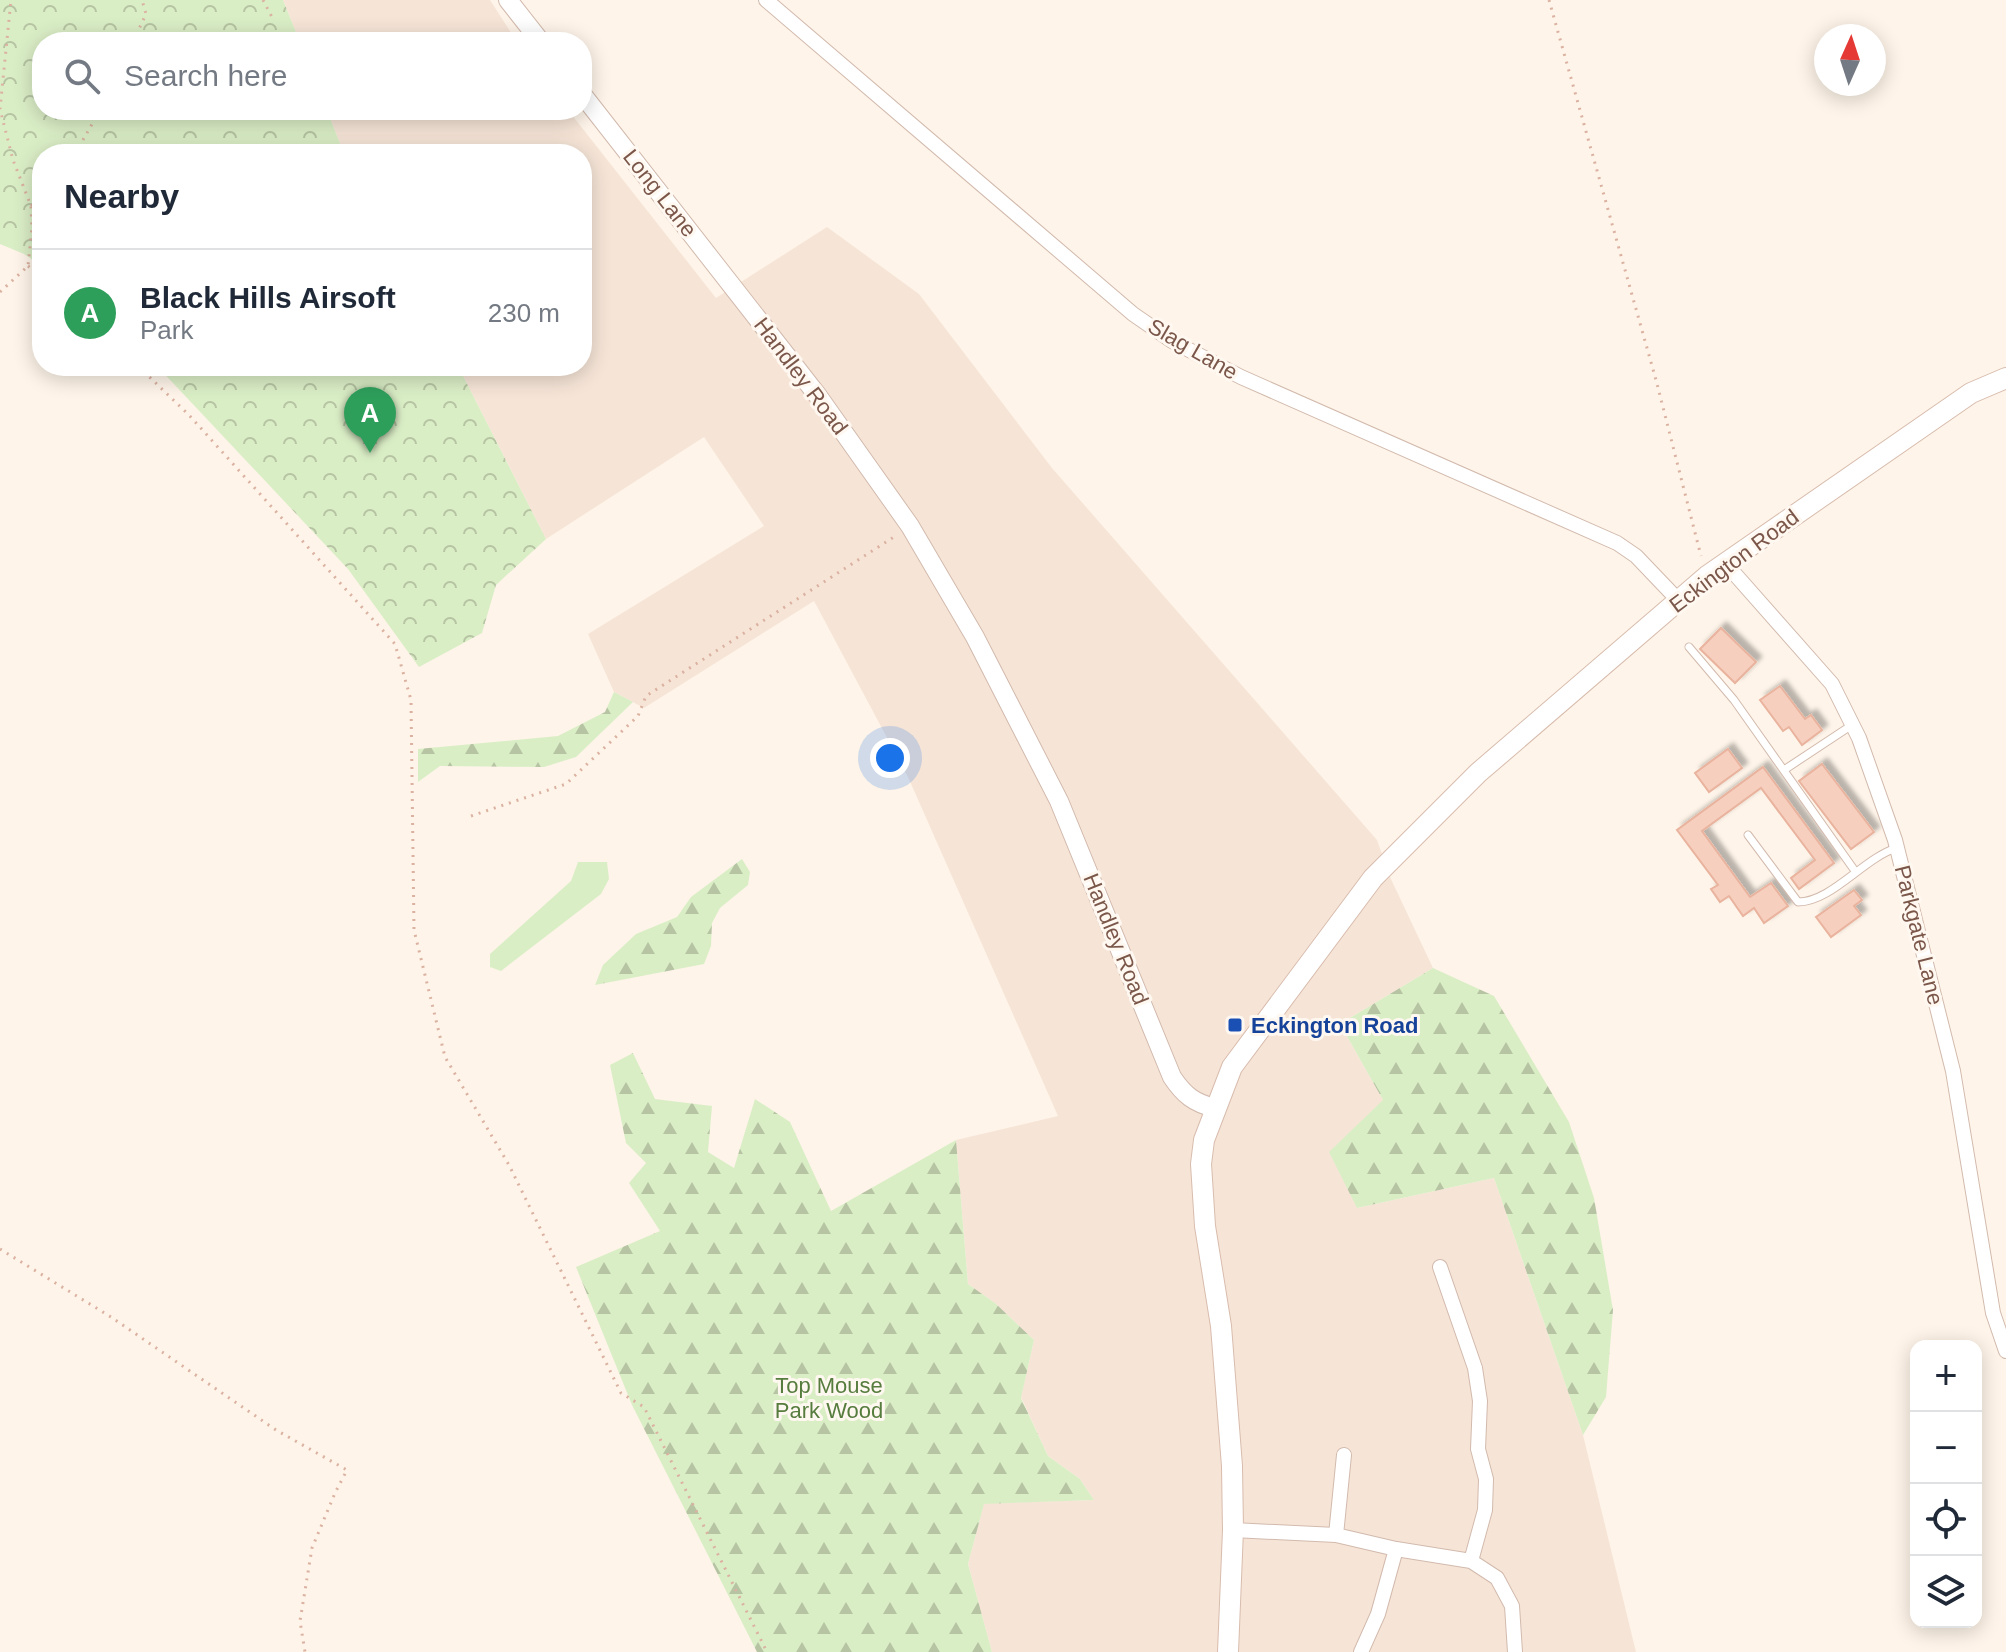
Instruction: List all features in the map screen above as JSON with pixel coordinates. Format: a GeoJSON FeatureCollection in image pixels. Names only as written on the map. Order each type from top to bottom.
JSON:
{"type":"FeatureCollection","features":[{"type":"Feature","properties":{"kind":"main road","name":"Eckington Road"},"geometry":{"type":"LineString","coordinates":[[1215,1108],[1232,1067],[1373,878],[1478,773],[1707,576],[1971,393],[2006,378]]}},
{"type":"Feature","properties":{"kind":"main road"},"geometry":{"type":"LineString","coordinates":[[1215,1108],[1204,1140],[1201,1193],[1221,1326],[1232,1466],[1228,1652]]}},
{"type":"Feature","properties":{"kind":"street"},"geometry":{"type":"LineString","coordinates":[[508,0],[533,32]]}},
{"type":"Feature","properties":{"kind":"street","name":"Slag Lane"},"geometry":{"type":"LineString","coordinates":[[766,0],[1122,304],[1172,341],[1241,377],[1617,543],[1636,556],[1679,601]]}},
{"type":"Feature","properties":{"kind":"street","name":"Long Lane"},"geometry":{"type":"LineString","coordinates":[[592,107],[737,292]]}},
{"type":"Feature","properties":{"kind":"street","name":"Handley Road"},"geometry":{"type":"LineString","coordinates":[[737,292],[818,396],[910,526],[975,637],[1059,801],[1172,1077],[1182,1093],[1198,1104],[1215,1108]]}},
{"type":"Feature","properties":{"kind":"street","name":"Parkgate Lane"},"geometry":{"type":"LineString","coordinates":[[1726,564],[1832,684],[1852,724],[1897,847],[1953,1071],[1993,1313],[2006,1351]]}},
{"type":"Feature","properties":{"kind":"street"},"geometry":{"type":"LineString","coordinates":[[1440,1267],[1475,1368],[1480,1401],[1478,1449],[1486,1479],[1485,1510],[1471,1561]]}},
{"type":"Feature","properties":{"kind":"street"},"geometry":{"type":"LineString","coordinates":[[1336,1535],[1344,1455]]}},
{"type":"Feature","properties":{"kind":"street"},"geometry":{"type":"LineString","coordinates":[[1233,1530],[1336,1535],[1396,1549],[1471,1561],[1497,1578],[1512,1606],[1515,1652]]}},
{"type":"Feature","properties":{"kind":"street"},"geometry":{"type":"LineString","coordinates":[[1361,1652],[1378,1614],[1396,1549]]}},
{"type":"Feature","properties":{"kind":"lane"},"geometry":{"type":"LineString","coordinates":[[1689,647],[1734,700],[1855,871]]}},
{"type":"Feature","properties":{"kind":"lane"},"geometry":{"type":"LineString","coordinates":[[1784,770],[1852,724]]}},
{"type":"Feature","properties":{"kind":"lane"},"geometry":{"type":"LineString","coordinates":[[1748,835],[1798,902],[1808,902],[1823,895],[1878,855],[1897,847]]}},
{"type":"Feature","properties":{"kind":"path"},"geometry":{"type":"LineString","coordinates":[[0,292],[28,266],[32,228],[31,206],[13,160],[0,109],[11,0]]}},
{"type":"Feature","properties":{"kind":"path"},"geometry":{"type":"LineString","coordinates":[[138,32],[146,14],[142,0]]}},
{"type":"Feature","properties":{"kind":"path"},"geometry":{"type":"LineString","coordinates":[[263,0],[273,19]]}},
{"type":"Feature","properties":{"kind":"path"},"geometry":{"type":"LineString","coordinates":[[1549,0],[1656,380],[1707,576]]}},
{"type":"Feature","properties":{"kind":"path"},"geometry":{"type":"LineString","coordinates":[[81,144],[94,120]]}},
{"type":"Feature","properties":{"kind":"path"},"geometry":{"type":"LineString","coordinates":[[28,266],[32,269]]}},
{"type":"Feature","properties":{"kind":"path"},"geometry":{"type":"LineString","coordinates":[[148,376],[189,415],[395,644],[411,700],[414,930],[445,1057],[509,1165],[621,1393],[644,1407],[767,1652]]}},
{"type":"Feature","properties":{"kind":"path"},"geometry":{"type":"LineString","coordinates":[[471,816],[566,784],[638,716],[646,696],[910,526]]}},
{"type":"Feature","properties":{"kind":"path"},"geometry":{"type":"LineString","coordinates":[[0,1249],[111,1317],[276,1430],[347,1470],[312,1548],[300,1621],[305,1652]]}},
{"type":"Feature","properties":{"kind":"shaded area"},"geometry":{"type":"Polygon","coordinates":[[[283,0],[490,0],[511,32],[296,32],[283,0]]]}},
{"type":"Feature","properties":{"kind":"shaded area"},"geometry":{"type":"Polygon","coordinates":[[[331,120],[576,120],[716,298],[827,227],[919,294],[1052,468],[1377,840],[1390,877],[1433,968],[1340,1024],[1383,1100],[1357,1208],[1494,1178],[1583,1435],[1636,1652],[992,1652],[968,1564],[984,1503],[1094,1500],[1080,1479],[1048,1456],[1021,1397],[1034,1340],[995,1303],[968,1284],[956,1140],[1058,1116],[908,777],[814,601],[644,708],[614,692],[588,634],[764,526],[704,437],[546,539],[463,376],[592,376],[592,144],[340,144],[331,120]]]}},
{"type":"Feature","properties":{"kind":"green space"},"geometry":{"type":"Polygon","coordinates":[[[0,0],[283,0],[296,32],[32,32],[32,120],[331,120],[340,144],[32,144],[32,259],[0,244],[0,0]]]}},
{"type":"Feature","properties":{"kind":"green space"},"geometry":{"type":"Polygon","coordinates":[[[166,376],[463,376],[546,539],[496,585],[482,633],[419,667],[348,569],[166,376]]]}},
{"type":"Feature","properties":{"kind":"green space"},"geometry":{"type":"Polygon","coordinates":[[[614,692],[633,702],[576,757],[544,767],[440,766],[418,782],[418,749],[558,736],[605,712],[614,692]]]}},
{"type":"Feature","properties":{"kind":"green space"},"geometry":{"type":"Polygon","coordinates":[[[742,859],[750,872],[748,885],[720,908],[712,923],[711,946],[704,964],[595,985],[603,965],[636,934],[677,917],[691,897],[742,859]]]}},
{"type":"Feature","properties":{"kind":"green space"},"geometry":{"type":"Polygon","coordinates":[[[578,862],[607,862],[609,879],[601,894],[501,971],[490,967],[490,954],[571,881],[578,862]]]}},
{"type":"Feature","properties":{"kind":"green space"},"geometry":{"type":"Polygon","coordinates":[[[1433,968],[1494,996],[1569,1122],[1594,1198],[1613,1310],[1606,1397],[1583,1435],[1494,1178],[1357,1208],[1329,1152],[1383,1100],[1340,1024],[1433,968]]]}},
{"type":"Feature","properties":{"kind":"green space","name":"Top Mouse Park Wood"},"geometry":{"type":"Polygon","coordinates":[[[633,1053],[655,1099],[712,1106],[708,1152],[734,1168],[755,1099],[790,1122],[831,1211],[956,1140],[968,1284],[995,1303],[1034,1340],[1021,1398],[1048,1456],[1080,1479],[1094,1500],[984,1504],[968,1564],[992,1652],[757,1652],[632,1405],[576,1267],[660,1231],[629,1183],[646,1163],[626,1143],[610,1065],[633,1053]]]}},
{"type":"Feature","properties":{"kind":"building"},"geometry":{"type":"Polygon","coordinates":[[[1721,628],[1756,662],[1735,683],[1700,649],[1721,628]]]}},
{"type":"Feature","properties":{"kind":"building"},"geometry":{"type":"Polygon","coordinates":[[[1780,686],[1805,719],[1811,715],[1822,730],[1802,745],[1789,727],[1783,731],[1760,700],[1780,686]]]}},
{"type":"Feature","properties":{"kind":"building"},"geometry":{"type":"Polygon","coordinates":[[[1728,749],[1742,768],[1709,792],[1695,773],[1728,749]]]}},
{"type":"Feature","properties":{"kind":"building"},"geometry":{"type":"Polygon","coordinates":[[[1822,764],[1874,832],[1851,849],[1799,781],[1822,764]]]}},
{"type":"Feature","properties":{"kind":"building"},"geometry":{"type":"Polygon","coordinates":[[[1763,767],[1834,863],[1799,889],[1791,878],[1815,860],[1761,788],[1702,831],[1750,897],[1771,883],[1788,906],[1764,923],[1754,908],[1743,916],[1729,896],[1720,902],[1711,889],[1718,885],[1677,830],[1763,767]]]}},
{"type":"Feature","properties":{"kind":"building"},"geometry":{"type":"Polygon","coordinates":[[[1854,890],[1862,900],[1854,906],[1861,915],[1831,937],[1816,917],[1854,890]]]}},
{"type":"Feature","properties":{"kind":"place","name":"Black Hills Airsoft"},"geometry":{"type":"Point","coordinates":[370,453]}},
{"type":"Feature","properties":{"kind":"place","name":"Eckington Road"},"geometry":{"type":"Point","coordinates":[1235,1025]}}]}
